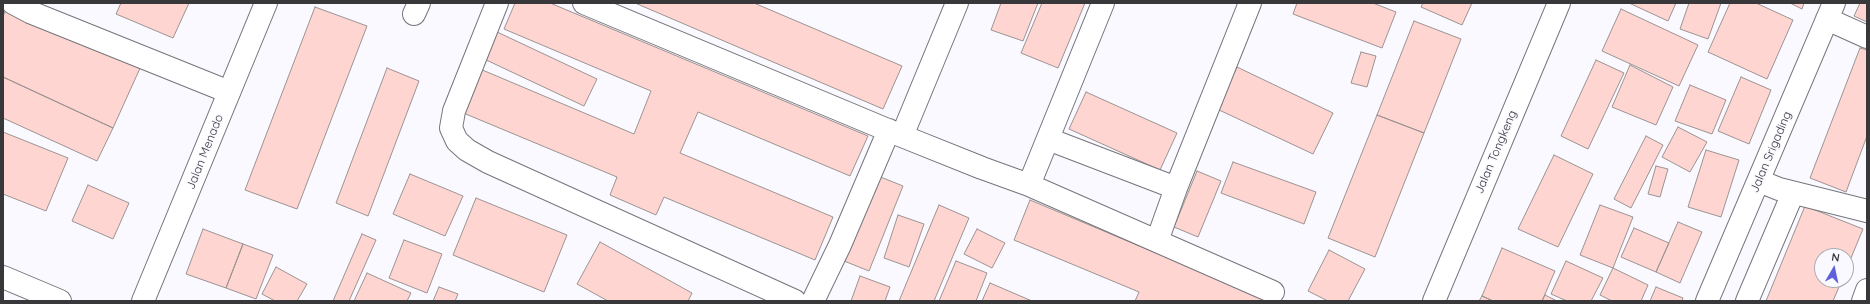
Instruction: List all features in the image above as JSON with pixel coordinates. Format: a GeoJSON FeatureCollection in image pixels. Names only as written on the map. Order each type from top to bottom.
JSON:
{"type":"FeatureCollection","features":[{"type":"Feature","properties":{"kind":"street","name":"Jalan Menado"},"geometry":{"type":"LineString","coordinates":[[144,301],[266,3]]}},
{"type":"Feature","properties":{"kind":"street"},"geometry":{"type":"LineString","coordinates":[[497,3],[454,111],[451,128],[457,141],[467,150],[488,162],[795,301]]}},
{"type":"Feature","properties":{"kind":"street"},"geometry":{"type":"LineString","coordinates":[[584,3],[896,133],[982,168],[1029,185],[1273,292]]}},
{"type":"Feature","properties":{"kind":"street"},"geometry":{"type":"LineString","coordinates":[[813,301],[896,133],[957,3]]}},
{"type":"Feature","properties":{"kind":"street"},"geometry":{"type":"LineString","coordinates":[[1029,185],[1104,3]]}},
{"type":"Feature","properties":{"kind":"street"},"geometry":{"type":"LineString","coordinates":[[1157,241],[1176,188],[1250,3]]}},
{"type":"Feature","properties":{"kind":"street","name":"Jalan Tongkeng"},"geometry":{"type":"LineString","coordinates":[[1434,301],[1559,3]]}},
{"type":"Feature","properties":{"kind":"street"},"geometry":{"type":"LineString","coordinates":[[26,6],[229,92]]}},
{"type":"Feature","properties":{"kind":"street"},"geometry":{"type":"LineString","coordinates":[[1830,11],[1867,37]]}},
{"type":"Feature","properties":{"kind":"street","name":"Jalan Srigading"},"geometry":{"type":"LineString","coordinates":[[1707,301],[1830,11]]}},
{"type":"Feature","properties":{"kind":"street"},"geometry":{"type":"LineString","coordinates":[[1048,139],[1176,188]]}},
{"type":"Feature","properties":{"kind":"street"},"geometry":{"type":"LineString","coordinates":[[1759,181],[1794,193],[1867,211]]}},
{"type":"Feature","properties":{"kind":"street"},"geometry":{"type":"LineString","coordinates":[[1747,301],[1794,193]]}},
{"type":"Feature","properties":{"kind":"street"},"geometry":{"type":"LineString","coordinates":[[3,277],[60,301]]}},
{"type":"Feature","properties":{"kind":"street"},"geometry":{"type":"LineString","coordinates":[[1863,301],[1867,290]]}},
{"type":"Feature","properties":{"kind":"building"},"geometry":{"type":"Polygon","coordinates":[[[121,3],[189,3],[173,38],[116,14],[121,3]]]}},
{"type":"Feature","properties":{"kind":"building"},"geometry":{"type":"Polygon","coordinates":[[[515,3],[550,3],[868,136],[850,176],[698,112],[680,153],[833,217],[815,260],[664,197],[656,215],[610,195],[617,177],[461,112],[480,69],[634,134],[651,91],[504,29],[515,3]]]}},
{"type":"Feature","properties":{"kind":"building"},"geometry":{"type":"Polygon","coordinates":[[[635,3],[754,3],[902,66],[883,109],[635,3]]]}},
{"type":"Feature","properties":{"kind":"building"},"geometry":{"type":"Polygon","coordinates":[[[1001,3],[1038,3],[1023,41],[991,30],[1001,3]]]}},
{"type":"Feature","properties":{"kind":"building"},"geometry":{"type":"Polygon","coordinates":[[[1042,3],[1085,3],[1058,68],[1021,53],[1042,3]]]}},
{"type":"Feature","properties":{"kind":"building"},"geometry":{"type":"Polygon","coordinates":[[[1297,3],[1373,3],[1396,12],[1382,48],[1293,14],[1297,3]]]}},
{"type":"Feature","properties":{"kind":"building"},"geometry":{"type":"Polygon","coordinates":[[[1423,3],[1472,3],[1462,25],[1421,7],[1423,3]]]}},
{"type":"Feature","properties":{"kind":"building"},"geometry":{"type":"Polygon","coordinates":[[[1629,3],[1676,3],[1668,21],[1629,3]]]}},
{"type":"Feature","properties":{"kind":"building"},"geometry":{"type":"Polygon","coordinates":[[[1689,3],[1721,3],[1708,39],[1680,29],[1689,3]]]}},
{"type":"Feature","properties":{"kind":"building"},"geometry":{"type":"Polygon","coordinates":[[[1730,3],[1756,3],[1793,20],[1767,79],[1708,52],[1730,3]]]}},
{"type":"Feature","properties":{"kind":"building"},"geometry":{"type":"Polygon","coordinates":[[[1790,3],[1804,3],[1802,9],[1790,3]]]}},
{"type":"Feature","properties":{"kind":"building"},"geometry":{"type":"Polygon","coordinates":[[[1860,3],[1867,3],[1867,22],[1854,16],[1860,3]]]}},
{"type":"Feature","properties":{"kind":"building"},"geometry":{"type":"Polygon","coordinates":[[[8,5],[141,66],[113,128],[3,77],[3,16],[8,5]]]}},
{"type":"Feature","properties":{"kind":"building"},"geometry":{"type":"Polygon","coordinates":[[[315,7],[367,26],[297,209],[245,190],[315,7]]]}},
{"type":"Feature","properties":{"kind":"building"},"geometry":{"type":"Polygon","coordinates":[[[1621,9],[1698,45],[1679,86],[1602,51],[1621,9]]]}},
{"type":"Feature","properties":{"kind":"building"},"geometry":{"type":"Polygon","coordinates":[[[1414,21],[1461,39],[1424,133],[1377,115],[1414,21]]]}},
{"type":"Feature","properties":{"kind":"building"},"geometry":{"type":"Polygon","coordinates":[[[495,31],[597,79],[584,106],[482,58],[495,31]]]}},
{"type":"Feature","properties":{"kind":"building"},"geometry":{"type":"Polygon","coordinates":[[[1860,48],[1867,50],[1867,136],[1846,192],[1810,178],[1860,48]]]}},
{"type":"Feature","properties":{"kind":"building"},"geometry":{"type":"Polygon","coordinates":[[[1361,52],[1376,56],[1367,87],[1351,83],[1361,52]]]}},
{"type":"Feature","properties":{"kind":"building"},"geometry":{"type":"Polygon","coordinates":[[[1596,60],[1624,73],[1588,149],[1561,136],[1596,60]]]}},
{"type":"Feature","properties":{"kind":"building"},"geometry":{"type":"Polygon","coordinates":[[[1630,65],[1673,87],[1656,125],[1612,107],[1630,65]]]}},
{"type":"Feature","properties":{"kind":"building"},"geometry":{"type":"Polygon","coordinates":[[[1237,67],[1333,113],[1313,154],[1217,109],[1237,67]]]}},
{"type":"Feature","properties":{"kind":"building"},"geometry":{"type":"Polygon","coordinates":[[[387,68],[419,81],[368,216],[336,203],[387,68]]]}},
{"type":"Feature","properties":{"kind":"building"},"geometry":{"type":"Polygon","coordinates":[[[3,77],[113,128],[97,161],[3,118],[3,77]]]}},
{"type":"Feature","properties":{"kind":"building"},"geometry":{"type":"Polygon","coordinates":[[[1741,77],[1771,90],[1749,144],[1718,131],[1741,77]]]}},
{"type":"Feature","properties":{"kind":"building"},"geometry":{"type":"Polygon","coordinates":[[[1690,85],[1726,100],[1712,134],[1675,121],[1690,85]]]}},
{"type":"Feature","properties":{"kind":"building"},"geometry":{"type":"Polygon","coordinates":[[[1086,92],[1177,133],[1160,170],[1069,129],[1086,92]]]}},
{"type":"Feature","properties":{"kind":"building"},"geometry":{"type":"Polygon","coordinates":[[[1377,115],[1424,133],[1375,257],[1328,238],[1377,115]]]}},
{"type":"Feature","properties":{"kind":"building"},"geometry":{"type":"Polygon","coordinates":[[[1678,127],[1707,142],[1690,172],[1662,157],[1678,127]]]}},
{"type":"Feature","properties":{"kind":"building"},"geometry":{"type":"Polygon","coordinates":[[[3,132],[68,158],[46,211],[3,194],[3,132]]]}},
{"type":"Feature","properties":{"kind":"building"},"geometry":{"type":"Polygon","coordinates":[[[1646,136],[1663,145],[1631,208],[1614,199],[1646,136]]]}},
{"type":"Feature","properties":{"kind":"building"},"geometry":{"type":"Polygon","coordinates":[[[1706,150],[1739,160],[1721,217],[1688,207],[1706,150]]]}},
{"type":"Feature","properties":{"kind":"building"},"geometry":{"type":"Polygon","coordinates":[[[1554,155],[1593,174],[1558,247],[1518,229],[1554,155]]]}},
{"type":"Feature","properties":{"kind":"building"},"geometry":{"type":"Polygon","coordinates":[[[1233,162],[1316,192],[1304,224],[1221,193],[1233,162]]]}},
{"type":"Feature","properties":{"kind":"building"},"geometry":{"type":"Polygon","coordinates":[[[1656,166],[1668,169],[1660,197],[1648,194],[1656,166]]]}},
{"type":"Feature","properties":{"kind":"building"},"geometry":{"type":"Polygon","coordinates":[[[1197,171],[1221,181],[1198,237],[1174,227],[1197,171]]]}},
{"type":"Feature","properties":{"kind":"building"},"geometry":{"type":"Polygon","coordinates":[[[410,174],[463,196],[445,236],[393,214],[410,174]]]}},
{"type":"Feature","properties":{"kind":"building"},"geometry":{"type":"Polygon","coordinates":[[[878,176],[903,186],[869,271],[844,261],[878,176]]]}},
{"type":"Feature","properties":{"kind":"building"},"geometry":{"type":"Polygon","coordinates":[[[88,185],[129,203],[113,239],[72,221],[88,185]]]}},
{"type":"Feature","properties":{"kind":"building"},"geometry":{"type":"Polygon","coordinates":[[[476,198],[567,235],[544,292],[453,255],[476,198]]]}},
{"type":"Feature","properties":{"kind":"building"},"geometry":{"type":"Polygon","coordinates":[[[1030,200],[1156,253],[1157,251],[1269,301],[1135,301],[1139,292],[1014,240],[1030,200]]]}},
{"type":"Feature","properties":{"kind":"building"},"geometry":{"type":"Polygon","coordinates":[[[939,205],[969,218],[934,301],[899,301],[939,205]]]}},
{"type":"Feature","properties":{"kind":"building"},"geometry":{"type":"Polygon","coordinates":[[[1600,205],[1633,217],[1613,268],[1580,255],[1600,205]]]}},
{"type":"Feature","properties":{"kind":"building"},"geometry":{"type":"Polygon","coordinates":[[[1805,206],[1863,229],[1854,251],[1854,248],[1814,248],[1814,288],[1839,288],[1833,301],[1766,301],[1805,206]]]}},
{"type":"Feature","properties":{"kind":"building"},"geometry":{"type":"Polygon","coordinates":[[[898,215],[924,224],[909,267],[884,258],[898,215]]]}},
{"type":"Feature","properties":{"kind":"building"},"geometry":{"type":"Polygon","coordinates":[[[1678,222],[1702,232],[1680,283],[1656,272],[1678,222]]]}},
{"type":"Feature","properties":{"kind":"building"},"geometry":{"type":"Polygon","coordinates":[[[1634,228],[1669,243],[1656,272],[1621,257],[1634,228]]]}},
{"type":"Feature","properties":{"kind":"building"},"geometry":{"type":"Polygon","coordinates":[[[203,229],[243,244],[226,288],[186,274],[203,229]]]}},
{"type":"Feature","properties":{"kind":"building"},"geometry":{"type":"Polygon","coordinates":[[[977,229],[1005,243],[992,268],[964,254],[977,229]]]}},
{"type":"Feature","properties":{"kind":"building"},"geometry":{"type":"Polygon","coordinates":[[[362,234],[376,240],[349,301],[333,301],[362,234]]]}},
{"type":"Feature","properties":{"kind":"building"},"geometry":{"type":"Polygon","coordinates":[[[404,240],[442,254],[427,293],[389,278],[404,240]]]}},
{"type":"Feature","properties":{"kind":"building"},"geometry":{"type":"Polygon","coordinates":[[[600,242],[692,293],[688,301],[608,301],[577,284],[600,242]]]}},
{"type":"Feature","properties":{"kind":"building"},"geometry":{"type":"Polygon","coordinates":[[[243,244],[273,255],[256,299],[226,288],[243,244]]]}},
{"type":"Feature","properties":{"kind":"building"},"geometry":{"type":"Polygon","coordinates":[[[1502,248],[1555,271],[1542,301],[1493,301],[1482,296],[1502,248]]]}},
{"type":"Feature","properties":{"kind":"building"},"geometry":{"type":"Polygon","coordinates":[[[1329,250],[1365,269],[1348,301],[1328,301],[1308,291],[1329,250]]]}},
{"type":"Feature","properties":{"kind":"building"},"geometry":{"type":"Polygon","coordinates":[[[956,261],[987,273],[976,301],[939,301],[956,261]]]}},
{"type":"Feature","properties":{"kind":"building"},"geometry":{"type":"Polygon","coordinates":[[[1566,261],[1603,278],[1591,301],[1567,301],[1551,294],[1566,261]]]}},
{"type":"Feature","properties":{"kind":"building"},"geometry":{"type":"Polygon","coordinates":[[[276,267],[307,284],[297,301],[275,301],[262,294],[276,267]]]}},
{"type":"Feature","properties":{"kind":"building"},"geometry":{"type":"Polygon","coordinates":[[[1613,268],[1648,285],[1641,301],[1612,301],[1600,295],[1613,268]]]}},
{"type":"Feature","properties":{"kind":"building"},"geometry":{"type":"Polygon","coordinates":[[[367,273],[411,293],[407,301],[354,301],[367,273]]]}},
{"type":"Feature","properties":{"kind":"building"},"geometry":{"type":"Polygon","coordinates":[[[860,276],[890,287],[885,301],[851,301],[860,276]]]}},
{"type":"Feature","properties":{"kind":"building"},"geometry":{"type":"Polygon","coordinates":[[[990,283],[1032,301],[982,301],[990,283]]]}},
{"type":"Feature","properties":{"kind":"building"},"geometry":{"type":"Polygon","coordinates":[[[439,287],[458,294],[455,301],[433,301],[439,287]]]}},
{"type":"Feature","properties":{"kind":"building"},"geometry":{"type":"Polygon","coordinates":[[[1656,287],[1683,298],[1682,301],[1650,301],[1656,287]]]}},
{"type":"Feature","properties":{"kind":"building"},"geometry":{"type":"Polygon","coordinates":[[[1545,295],[1557,301],[1542,301],[1545,295]]]}},
{"type":"Feature","properties":{"kind":"building"},"geometry":{"type":"Polygon","coordinates":[[[1482,296],[1493,301],[1479,301],[1482,296]]]}}]}
